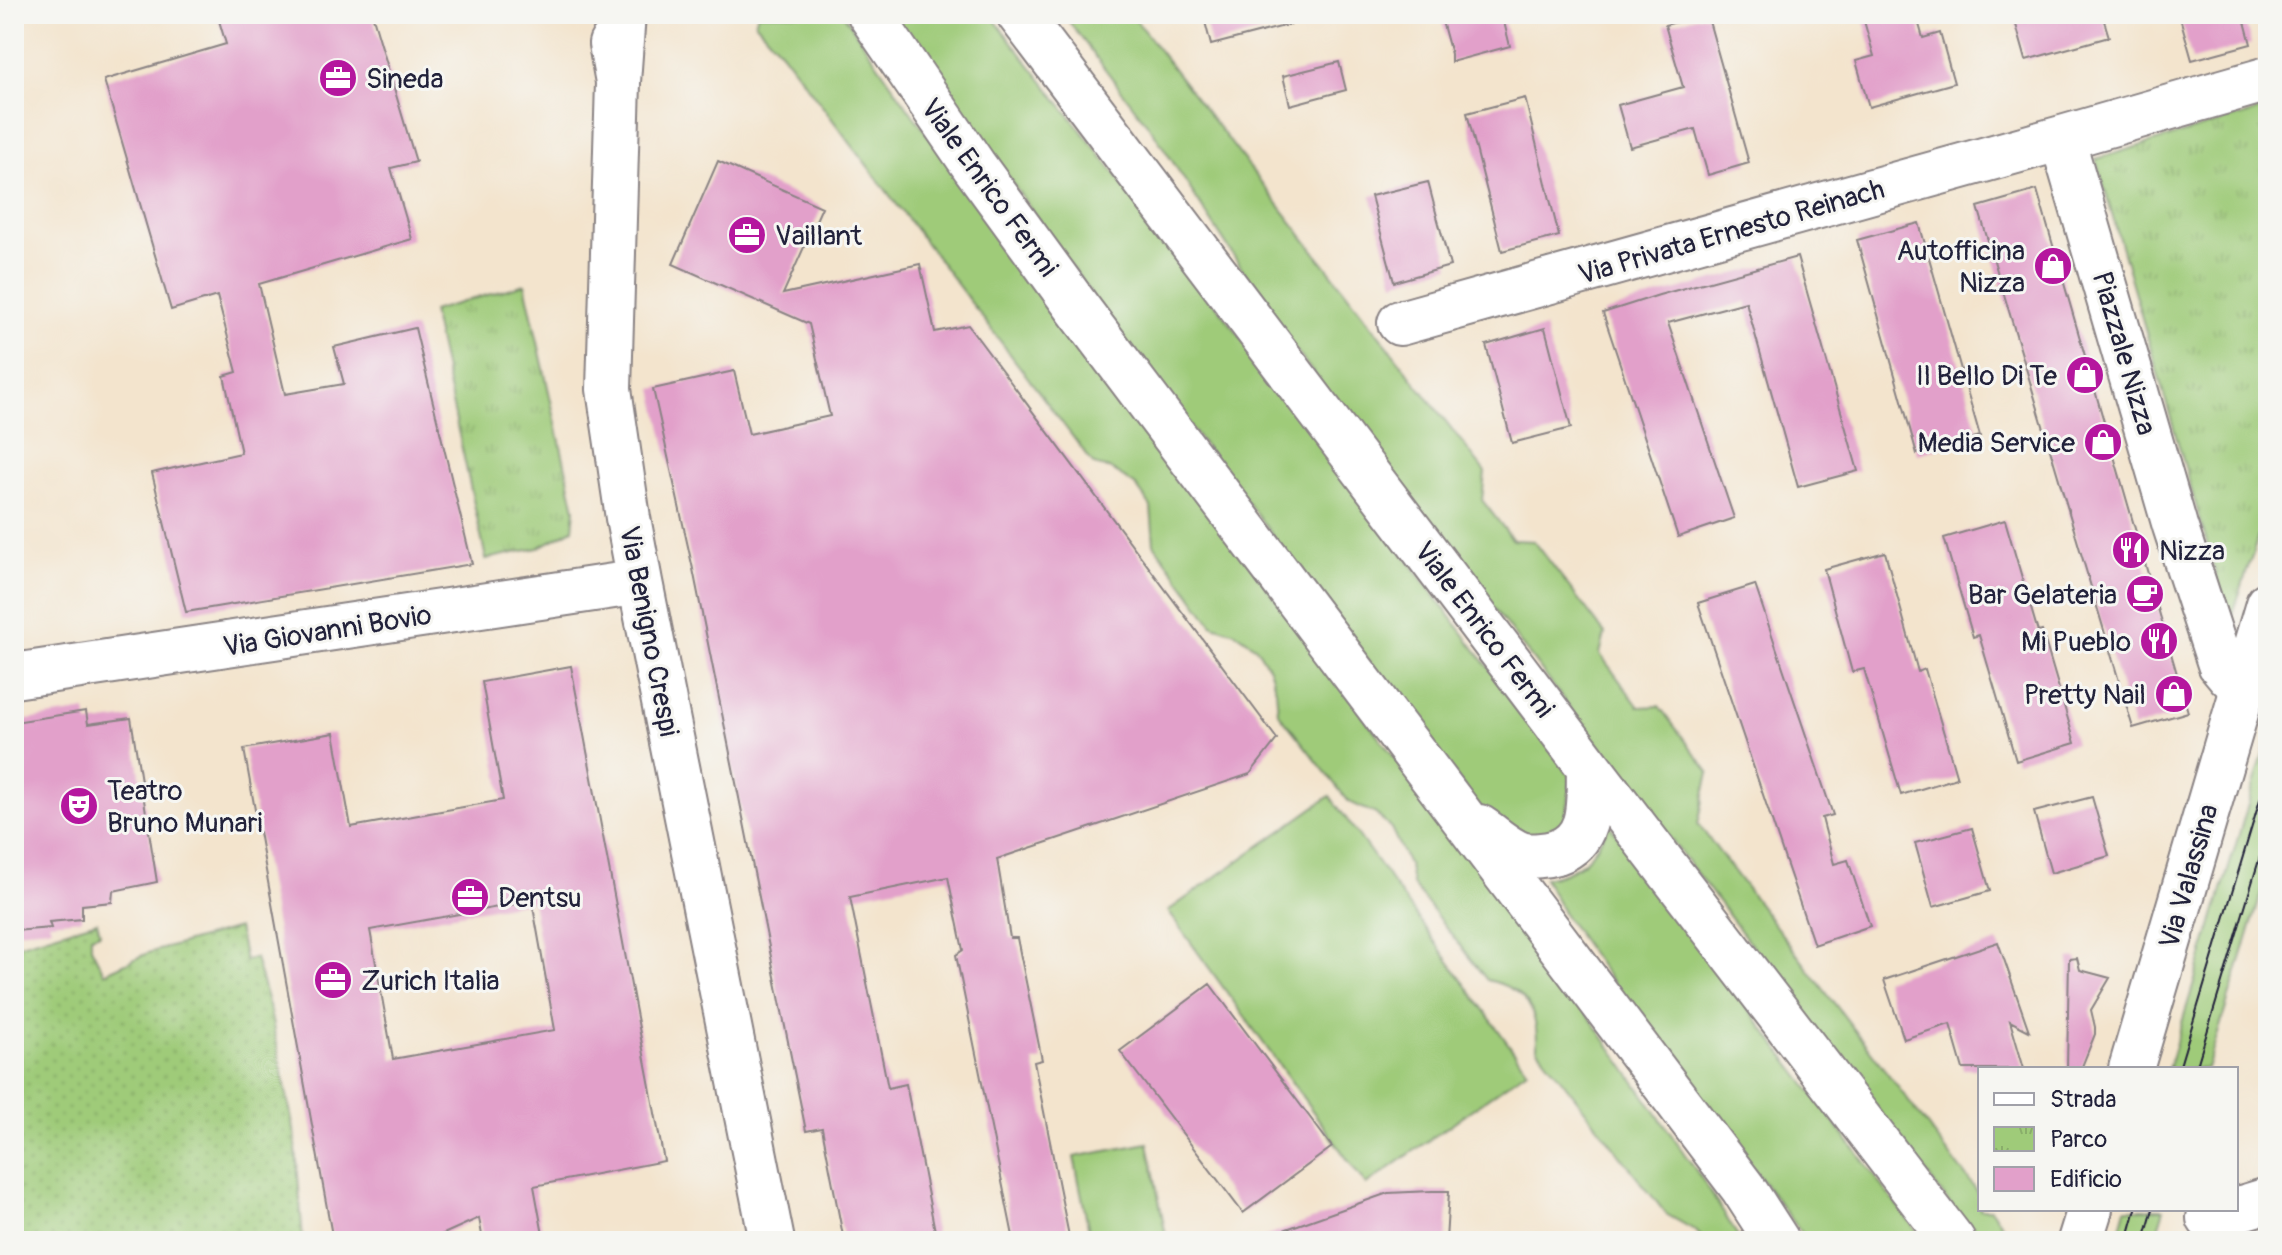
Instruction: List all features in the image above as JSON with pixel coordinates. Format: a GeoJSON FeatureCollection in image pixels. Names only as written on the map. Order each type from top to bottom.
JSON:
{"type":"FeatureCollection","features":[{"type":"Feature","properties":{"kind":"main road","name":"Via Benigno Crespi"},"geometry":{"type":"LineString","coordinates":[[605,14],[618,82],[609,389],[640,582],[772,1241]]}},
{"type":"Feature","properties":{"kind":"main road"},"geometry":{"type":"LineString","coordinates":[[618,82],[623,14]]}},
{"type":"Feature","properties":{"kind":"main road","name":"Viale Enrico Fermi"},"geometry":{"type":"LineString","coordinates":[[870,14],[974,166],[1079,310],[1743,1188],[1777,1241]]}},
{"type":"Feature","properties":{"kind":"main road","name":"Viale Enrico Fermi"},"geometry":{"type":"LineString","coordinates":[[1019,14],[1589,767],[1953,1241]]}},
{"type":"Feature","properties":{"kind":"main road"},"geometry":{"type":"LineString","coordinates":[[2062,138],[2268,79]]}},
{"type":"Feature","properties":{"kind":"main road","name":"Via Privata Ernesto Reinach"},"geometry":{"type":"LineString","coordinates":[[1400,323],[2062,138]]}},
{"type":"Feature","properties":{"kind":"main road","name":"Piazzale Nizza"},"geometry":{"type":"LineString","coordinates":[[2062,138],[2175,526],[2220,664],[2230,676],[2245,683]]}},
{"type":"Feature","properties":{"kind":"main road","name":"Via Giovanni Bovio"},"geometry":{"type":"LineString","coordinates":[[14,676],[640,582]]}},
{"type":"Feature","properties":{"kind":"main road"},"geometry":{"type":"LineString","coordinates":[[2245,683],[2268,604]]}},
{"type":"Feature","properties":{"kind":"main road","name":"Via Valassina"},"geometry":{"type":"LineString","coordinates":[[2132,1067],[2245,683]]}},
{"type":"Feature","properties":{"kind":"main road"},"geometry":{"type":"LineString","coordinates":[[1463,817],[1521,854],[1548,855],[1569,848],[1583,833],[1588,810],[1589,767]]}},
{"type":"Feature","properties":{"kind":"main road"},"geometry":{"type":"LineString","coordinates":[[2238,1209],[2268,1200]]}},
{"type":"Feature","properties":{"kind":"main road"},"geometry":{"type":"LineString","coordinates":[[2209,1218],[2232,1211]]}},
{"type":"Feature","properties":{"kind":"green space"},"geometry":{"type":"Polygon","coordinates":[[[758,14],[843,14],[913,115],[1598,1029],[1741,1241],[1705,1241],[1696,1231],[1666,1214],[1537,1048],[1535,1022],[1527,1003],[1511,989],[1487,980],[1412,884],[1409,866],[1391,828],[1376,814],[1349,802],[1278,712],[1276,690],[1269,668],[1256,647],[1235,632],[1213,625],[1154,544],[1151,507],[1136,486],[1112,470],[1094,465],[782,53],[755,22],[758,14]]]}},
{"type":"Feature","properties":{"kind":"green space"},"geometry":{"type":"Polygon","coordinates":[[[892,14],[990,14],[1175,250],[1571,777],[1567,818],[1541,839],[1491,823],[1113,325],[892,14]]]}},
{"type":"Feature","properties":{"kind":"green space"},"geometry":{"type":"Polygon","coordinates":[[[1063,14],[1131,14],[1485,472],[1482,500],[1513,540],[1534,541],[1605,634],[1600,654],[1639,707],[1659,706],[1709,772],[1698,824],[1978,1192],[1978,1211],[1992,1211],[2012,1241],[1992,1241],[1960,1217],[1288,340],[1154,133],[1063,14]]]}},
{"type":"Feature","properties":{"kind":"green space"},"geometry":{"type":"Polygon","coordinates":[[[2268,108],[2268,506],[2230,623],[2096,159],[2268,108]]]}},
{"type":"Feature","properties":{"kind":"green space"},"geometry":{"type":"Polygon","coordinates":[[[525,284],[575,509],[573,529],[538,548],[486,559],[432,311],[525,284]]]}},
{"type":"Feature","properties":{"kind":"green space"},"geometry":{"type":"Polygon","coordinates":[[[2268,738],[2268,871],[2208,1067],[2169,1067],[2268,738]]]}},
{"type":"Feature","properties":{"kind":"green space"},"geometry":{"type":"Polygon","coordinates":[[[1330,796],[1527,1070],[1366,1185],[1168,911],[1330,796]]]}},
{"type":"Feature","properties":{"kind":"green space"},"geometry":{"type":"Polygon","coordinates":[[[1609,824],[1924,1241],[1808,1241],[1600,966],[1566,918],[1544,878],[1567,872],[1584,861],[1598,846],[1609,824]]]}},
{"type":"Feature","properties":{"kind":"green space"},"geometry":{"type":"Polygon","coordinates":[[[97,921],[100,933],[91,936],[91,947],[104,973],[148,953],[238,928],[245,961],[255,958],[269,1006],[295,1135],[303,1241],[14,1241],[14,946],[97,921]]]}},
{"type":"Feature","properties":{"kind":"green space"},"geometry":{"type":"Polygon","coordinates":[[[1148,1143],[1167,1241],[1091,1241],[1074,1157],[1148,1143]]]}},
{"type":"Feature","properties":{"kind":"green space"},"geometry":{"type":"Polygon","coordinates":[[[2125,1211],[2163,1211],[2154,1241],[2117,1241],[2125,1211]]]}},
{"type":"Feature","properties":{"kind":"building"},"geometry":{"type":"Polygon","coordinates":[[[217,14],[372,14],[416,162],[391,168],[412,239],[259,284],[285,394],[344,384],[334,347],[415,328],[472,564],[186,612],[152,473],[241,453],[224,376],[237,372],[217,296],[171,310],[104,80],[226,44],[217,14]]]}},
{"type":"Feature","properties":{"kind":"building"},"geometry":{"type":"Polygon","coordinates":[[[1203,14],[1291,14],[1292,24],[1211,45],[1203,14]]]}},
{"type":"Feature","properties":{"kind":"building"},"geometry":{"type":"Polygon","coordinates":[[[1440,14],[1502,14],[1510,46],[1451,62],[1440,14]]]}},
{"type":"Feature","properties":{"kind":"building"},"geometry":{"type":"Polygon","coordinates":[[[1707,14],[1749,163],[1708,175],[1695,129],[1630,147],[1618,105],[1683,87],[1665,25],[1707,14]]]}},
{"type":"Feature","properties":{"kind":"building"},"geometry":{"type":"Polygon","coordinates":[[[1862,14],[1916,14],[1923,38],[1940,33],[1954,83],[1869,107],[1856,61],[1874,56],[1862,14]]]}},
{"type":"Feature","properties":{"kind":"building"},"geometry":{"type":"Polygon","coordinates":[[[2013,14],[2102,14],[2109,37],[2026,60],[2013,14]]]}},
{"type":"Feature","properties":{"kind":"building"},"geometry":{"type":"Polygon","coordinates":[[[2179,14],[2243,14],[2251,44],[2192,60],[2179,14]]]}},
{"type":"Feature","properties":{"kind":"building"},"geometry":{"type":"Polygon","coordinates":[[[1339,62],[1346,90],[1290,105],[1283,76],[1339,62]]]}},
{"type":"Feature","properties":{"kind":"building"},"geometry":{"type":"Polygon","coordinates":[[[1525,98],[1559,236],[1502,251],[1467,113],[1525,98]]]}},
{"type":"Feature","properties":{"kind":"building"},"geometry":{"type":"Polygon","coordinates":[[[718,161],[822,207],[783,294],[920,264],[935,332],[968,325],[1277,739],[1250,774],[997,859],[1010,938],[1017,938],[1042,1060],[1034,1062],[1070,1241],[1014,1241],[956,955],[963,950],[948,877],[850,897],[888,1088],[906,1084],[937,1241],[844,1241],[822,1128],[806,1131],[693,569],[653,389],[734,371],[749,434],[830,416],[809,324],[673,264],[718,161]]]}},
{"type":"Feature","properties":{"kind":"building"},"geometry":{"type":"Polygon","coordinates":[[[1428,182],[1450,266],[1394,282],[1371,196],[1428,182]]]}},
{"type":"Feature","properties":{"kind":"building"},"geometry":{"type":"Polygon","coordinates":[[[2037,190],[2188,712],[2133,728],[1978,207],[2037,190]]]}},
{"type":"Feature","properties":{"kind":"building"},"geometry":{"type":"Polygon","coordinates":[[[1919,223],[1980,436],[1917,454],[1857,240],[1919,223]]]}},
{"type":"Feature","properties":{"kind":"building"},"geometry":{"type":"Polygon","coordinates":[[[1797,257],[1858,471],[1798,487],[1746,302],[1668,323],[1734,518],[1678,537],[1603,313],[1797,257]]]}},
{"type":"Feature","properties":{"kind":"building"},"geometry":{"type":"Polygon","coordinates":[[[1545,328],[1571,428],[1512,443],[1486,345],[1545,328]]]}},
{"type":"Feature","properties":{"kind":"building"},"geometry":{"type":"Polygon","coordinates":[[[2005,520],[2075,743],[2016,761],[1979,635],[1973,637],[1944,538],[2005,520]]]}},
{"type":"Feature","properties":{"kind":"building"},"geometry":{"type":"Polygon","coordinates":[[[1885,552],[1918,672],[1925,669],[1957,778],[1901,795],[1864,669],[1852,672],[1824,569],[1885,552]]]}},
{"type":"Feature","properties":{"kind":"building"},"geometry":{"type":"Polygon","coordinates":[[[1755,585],[1833,815],[1822,818],[1834,864],[1848,860],[1870,926],[1814,945],[1698,603],[1755,585]]]}},
{"type":"Feature","properties":{"kind":"building","name":"Zurich Italia"},"geometry":{"type":"Polygon","coordinates":[[[571,666],[664,1161],[534,1186],[543,1235],[510,1241],[483,1241],[479,1218],[428,1241],[333,1241],[244,749],[334,733],[351,827],[503,800],[482,682],[571,666]],[[532,901],[370,930],[393,1059],[555,1030],[532,901]]]}},
{"type":"Feature","properties":{"kind":"building","name":"Teatro Bruno Munari"},"geometry":{"type":"Polygon","coordinates":[[[86,711],[88,724],[131,718],[157,882],[113,891],[112,902],[82,905],[82,919],[49,922],[51,928],[14,931],[14,722],[86,711]]]}},
{"type":"Feature","properties":{"kind":"building"},"geometry":{"type":"Polygon","coordinates":[[[2092,797],[2109,856],[2051,873],[2034,812],[2092,797]]]}},
{"type":"Feature","properties":{"kind":"building"},"geometry":{"type":"Polygon","coordinates":[[[1972,828],[1990,891],[1933,907],[1915,843],[1972,828]]]}},
{"type":"Feature","properties":{"kind":"building"},"geometry":{"type":"Polygon","coordinates":[[[1998,942],[2029,1031],[2010,1021],[2023,1067],[1963,1069],[1950,1024],[1904,1039],[1884,980],[1998,942]]]}},
{"type":"Feature","properties":{"kind":"building"},"geometry":{"type":"Polygon","coordinates":[[[2077,958],[2080,970],[2110,978],[2091,1010],[2095,1034],[2082,1067],[2067,1067],[2069,959],[2077,958]]]}},
{"type":"Feature","properties":{"kind":"building"},"geometry":{"type":"Polygon","coordinates":[[[1210,984],[1332,1147],[1243,1213],[1120,1051],[1210,984]]]}},
{"type":"Feature","properties":{"kind":"building"},"geometry":{"type":"Polygon","coordinates":[[[1449,1191],[1446,1241],[1265,1241],[1264,1237],[1388,1193],[1449,1191]]]}},
{"type":"Feature","properties":{"kind":"tram line"},"geometry":{"type":"LineString","coordinates":[[2180,1067],[2268,773]]}},
{"type":"Feature","properties":{"kind":"tram line"},"geometry":{"type":"LineString","coordinates":[[2197,1067],[2268,830]]}},
{"type":"Feature","properties":{"kind":"tram line"},"geometry":{"type":"LineString","coordinates":[[2127,1241],[2135,1211]]}},
{"type":"Feature","properties":{"kind":"tram line"},"geometry":{"type":"LineString","coordinates":[[2144,1241],[2152,1211]]}},
{"type":"Feature","properties":{"kind":"place","name":"Sineda"},"geometry":{"type":"Point","coordinates":[338,78]}},
{"type":"Feature","properties":{"kind":"place","name":"Vaillant"},"geometry":{"type":"Point","coordinates":[747,235]}},
{"type":"Feature","properties":{"kind":"place","name":"Autofficina Nizza"},"geometry":{"type":"Point","coordinates":[2053,266]}},
{"type":"Feature","properties":{"kind":"place","name":"Il Bello Di Te"},"geometry":{"type":"Point","coordinates":[2085,375]}},
{"type":"Feature","properties":{"kind":"place","name":"Media Service"},"geometry":{"type":"Point","coordinates":[2103,442]}},
{"type":"Feature","properties":{"kind":"place","name":"Nizza"},"geometry":{"type":"Point","coordinates":[2131,550]}},
{"type":"Feature","properties":{"kind":"place","name":"Bar Gelateria"},"geometry":{"type":"Point","coordinates":[2145,594]}},
{"type":"Feature","properties":{"kind":"place","name":"Mi Pueblo"},"geometry":{"type":"Point","coordinates":[2159,641]}},
{"type":"Feature","properties":{"kind":"place","name":"Pretty Nail"},"geometry":{"type":"Point","coordinates":[2174,694]}},
{"type":"Feature","properties":{"kind":"place","name":"Teatro Bruno Munari"},"geometry":{"type":"Point","coordinates":[79,806]}},
{"type":"Feature","properties":{"kind":"place","name":"Dentsu"},"geometry":{"type":"Point","coordinates":[470,897]}},
{"type":"Feature","properties":{"kind":"place","name":"Zurich Italia"},"geometry":{"type":"Point","coordinates":[333,980]}}]}
